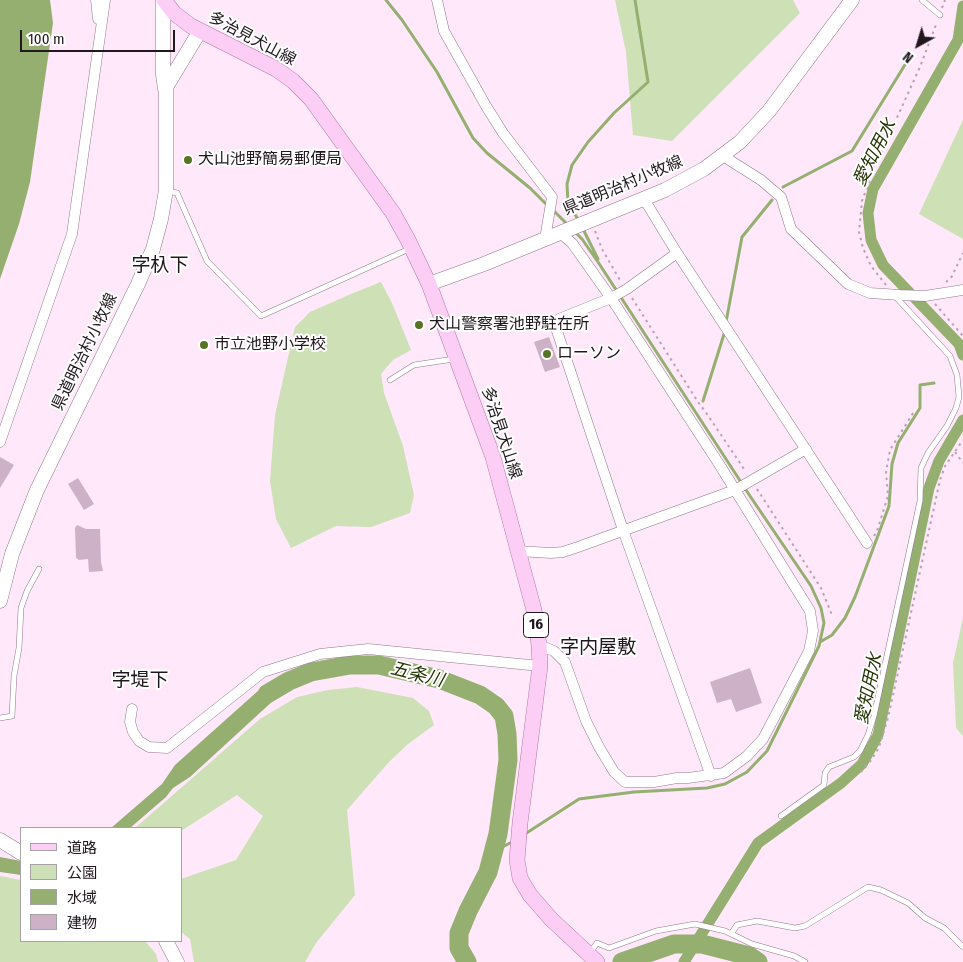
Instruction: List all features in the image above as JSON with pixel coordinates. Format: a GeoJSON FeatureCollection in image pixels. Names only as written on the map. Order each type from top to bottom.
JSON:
{"type":"FeatureCollection","features":[{"type":"Feature","properties":{"kind":"main road","name":"多治見犬山線"},"geometry":{"type":"LineString","coordinates":[[164,0],[200,31],[276,69],[311,99],[393,213],[429,284],[493,457],[534,610],[540,666],[520,823],[518,860],[520,878],[530,895],[551,919],[592,957]]}},
{"type":"Feature","properties":{"kind":"main road"},"geometry":{"type":"LineString","coordinates":[[164,0],[163,74],[165,92]]}},
{"type":"Feature","properties":{"kind":"main road","name":"県道明治村小牧線"},"geometry":{"type":"LineString","coordinates":[[429,284],[644,199],[684,180],[723,156],[755,127],[769,111],[852,0]]}},
{"type":"Feature","properties":{"kind":"main road","name":"県道明治村小牧線"},"geometry":{"type":"LineString","coordinates":[[0,601],[12,554],[37,490],[146,267],[157,234],[166,190],[165,92],[170,78],[200,31]]}},
{"type":"Feature","properties":{"kind":"main road"},"geometry":{"type":"LineString","coordinates":[[2,842],[20,852]]}},
{"type":"Feature","properties":{"kind":"main road"},"geometry":{"type":"LineString","coordinates":[[167,942],[177,962]]}},
{"type":"Feature","properties":{"kind":"street"},"geometry":{"type":"LineString","coordinates":[[96,0],[99,33]]}},
{"type":"Feature","properties":{"kind":"street"},"geometry":{"type":"LineString","coordinates":[[0,442],[72,234],[105,0]]}},
{"type":"Feature","properties":{"kind":"street"},"geometry":{"type":"LineString","coordinates":[[437,0],[444,30],[464,68],[503,133],[552,198],[545,239]]}},
{"type":"Feature","properties":{"kind":"street"},"geometry":{"type":"LineString","coordinates":[[723,156],[761,180],[781,197],[791,229],[848,284],[870,293],[928,295],[963,290]]}},
{"type":"Feature","properties":{"kind":"street"},"geometry":{"type":"LineString","coordinates":[[644,199],[677,253],[867,543]]}},
{"type":"Feature","properties":{"kind":"street"},"geometry":{"type":"LineString","coordinates":[[539,645],[554,651],[565,662],[586,721],[614,772],[625,782],[654,782],[724,773],[747,756],[763,739],[809,651],[813,631],[810,611],[736,489],[612,298],[562,232]]}},
{"type":"Feature","properties":{"kind":"street"},"geometry":{"type":"LineString","coordinates":[[677,253],[612,298],[559,319],[556,328],[623,530],[711,776]]}},
{"type":"Feature","properties":{"kind":"street"},"geometry":{"type":"LineString","coordinates":[[518,551],[563,552],[736,489],[806,449]]}},
{"type":"Feature","properties":{"kind":"street"},"geometry":{"type":"LineString","coordinates":[[132,709],[130,722],[133,732],[139,741],[149,747],[167,748],[263,672],[320,654],[368,649],[540,666]]}},
{"type":"Feature","properties":{"kind":"lane"},"geometry":{"type":"LineString","coordinates":[[922,0],[940,15]]}},
{"type":"Feature","properties":{"kind":"lane"},"geometry":{"type":"LineString","coordinates":[[166,190],[176,193],[207,261],[261,316],[412,248]]}},
{"type":"Feature","properties":{"kind":"lane"},"geometry":{"type":"LineString","coordinates":[[781,816],[824,785],[829,767],[854,757],[860,751],[868,735],[874,716],[920,501],[922,468],[928,453],[952,417],[959,397],[957,375],[950,356],[897,294]]}},
{"type":"Feature","properties":{"kind":"lane"},"geometry":{"type":"LineString","coordinates":[[390,380],[414,366],[457,358]]}},
{"type":"Feature","properties":{"kind":"lane"},"geometry":{"type":"LineString","coordinates":[[0,718],[12,716],[14,676],[19,648],[22,608],[27,591],[39,569]]}},
{"type":"Feature","properties":{"kind":"lane"},"geometry":{"type":"LineString","coordinates":[[731,934],[737,925],[757,922],[795,928],[805,926],[868,887],[881,890],[908,903],[925,918],[944,928],[963,947]]}},
{"type":"Feature","properties":{"kind":"lane"},"geometry":{"type":"LineString","coordinates":[[592,957],[597,943],[609,948],[656,931],[680,925],[695,924],[731,934],[752,944],[794,956],[805,962]]}},
{"type":"Feature","properties":{"kind":"path"},"geometry":{"type":"LineString","coordinates":[[897,294],[871,266],[863,248],[859,232],[862,201],[875,166],[920,67],[945,0]]}},
{"type":"Feature","properties":{"kind":"path"},"geometry":{"type":"LineString","coordinates":[[587,221],[626,290],[822,588],[832,615]]}},
{"type":"Feature","properties":{"kind":"path"},"geometry":{"type":"LineString","coordinates":[[963,253],[951,278],[928,295],[963,336]]}},
{"type":"Feature","properties":{"kind":"path"},"geometry":{"type":"LineString","coordinates":[[867,543],[877,531],[888,496],[886,472],[890,450],[915,410]]}},
{"type":"Feature","properties":{"kind":"path"},"geometry":{"type":"LineString","coordinates":[[861,772],[879,747],[885,728],[940,480],[946,466],[963,440]]}},
{"type":"Feature","properties":{"kind":"path"},"geometry":{"type":"LineString","coordinates":[[955,452],[963,463]]}},
{"type":"Feature","properties":{"kind":"green space"},"geometry":{"type":"Polygon","coordinates":[[[615,0],[793,0],[800,13],[672,141],[633,135],[626,52],[615,0]]]}},
{"type":"Feature","properties":{"kind":"green space"},"geometry":{"type":"Polygon","coordinates":[[[963,120],[963,239],[919,214],[963,120]]]}},
{"type":"Feature","properties":{"kind":"green space"},"geometry":{"type":"Polygon","coordinates":[[[381,282],[392,303],[411,350],[393,360],[381,374],[384,393],[403,446],[414,495],[410,513],[371,527],[336,526],[291,548],[276,519],[270,481],[275,415],[295,327],[310,312],[381,282]]]}},
{"type":"Feature","properties":{"kind":"green space"},"geometry":{"type":"Polygon","coordinates":[[[963,618],[963,736],[956,728],[953,663],[963,618]]]}},
{"type":"Feature","properties":{"kind":"green space"},"geometry":{"type":"Polygon","coordinates":[[[357,687],[413,698],[429,711],[434,725],[408,744],[389,762],[347,810],[355,895],[316,943],[305,962],[194,962],[190,939],[182,933],[182,879],[236,860],[263,816],[237,795],[182,830],[182,827],[136,827],[260,719],[297,697],[328,690],[357,687]]]}},
{"type":"Feature","properties":{"kind":"green space"},"geometry":{"type":"Polygon","coordinates":[[[0,876],[20,880],[20,942],[146,942],[156,954],[158,962],[0,962],[0,876]]]}},
{"type":"Feature","properties":{"kind":"water"},"geometry":{"type":"Polygon","coordinates":[[[0,0],[50,0],[53,23],[30,182],[19,224],[0,279],[0,0]]]}},
{"type":"Feature","properties":{"kind":"water"},"geometry":{"type":"Polygon","coordinates":[[[286,674],[292,688],[275,699],[190,777],[173,788],[166,797],[131,827],[112,827],[162,784],[175,765],[259,690],[286,674]]]}},
{"type":"Feature","properties":{"kind":"water"},"geometry":{"type":"Polygon","coordinates":[[[0,857],[20,861],[20,875],[0,872],[0,857]]]}},
{"type":"Feature","properties":{"kind":"building","name":"ローソン"},"geometry":{"type":"Polygon","coordinates":[[[549,337],[560,367],[545,372],[534,342],[549,337]]]}},
{"type":"Feature","properties":{"kind":"building"},"geometry":{"type":"Polygon","coordinates":[[[0,457],[14,465],[0,488],[0,457]]]}},
{"type":"Feature","properties":{"kind":"building"},"geometry":{"type":"Polygon","coordinates":[[[78,478],[94,504],[84,510],[68,484],[78,478]]]}},
{"type":"Feature","properties":{"kind":"building"},"geometry":{"type":"Polygon","coordinates":[[[77,525],[86,529],[100,529],[103,571],[89,572],[88,559],[79,560],[76,558],[75,528],[77,525]]]}},
{"type":"Feature","properties":{"kind":"building"},"geometry":{"type":"Polygon","coordinates":[[[750,668],[762,703],[736,712],[731,699],[717,703],[710,682],[750,668]]]}},
{"type":"Feature","properties":{"kind":"waterway"},"geometry":{"type":"LineString","coordinates":[[386,0],[437,72],[473,138],[487,153],[530,188],[548,206]]}},
{"type":"Feature","properties":{"kind":"waterway"},"geometry":{"type":"LineString","coordinates":[[579,221],[568,203],[567,184],[572,165],[588,142],[614,113],[648,82],[635,0]]}},
{"type":"Feature","properties":{"kind":"waterway","name":"愛知用水"},"geometry":{"type":"LineString","coordinates":[[963,6],[958,40],[873,189],[868,213],[871,240],[883,265],[959,344],[963,355]]}},
{"type":"Feature","properties":{"kind":"waterway"},"geometry":{"type":"LineString","coordinates":[[783,187],[852,151],[911,55]]}},
{"type":"Feature","properties":{"kind":"waterway"},"geometry":{"type":"LineString","coordinates":[[726,322],[742,237],[772,200]]}},
{"type":"Feature","properties":{"kind":"waterway"},"geometry":{"type":"LineString","coordinates":[[553,210],[568,225]]}},
{"type":"Feature","properties":{"kind":"waterway"},"geometry":{"type":"LineString","coordinates":[[582,227],[598,259]]}},
{"type":"Feature","properties":{"kind":"waterway"},"geometry":{"type":"LineString","coordinates":[[525,834],[579,799],[634,792],[707,788],[725,784],[747,772],[767,751],[819,646],[824,623],[821,608],[811,586],[750,496],[598,262],[574,231]]}},
{"type":"Feature","properties":{"kind":"waterway"},"geometry":{"type":"LineString","coordinates":[[703,401],[725,331]]}},
{"type":"Feature","properties":{"kind":"waterway"},"geometry":{"type":"LineString","coordinates":[[820,642],[832,635],[845,618],[855,597],[889,506],[892,464],[898,443],[920,408],[920,385],[934,383]]}},
{"type":"Feature","properties":{"kind":"waterway","name":"愛知用水"},"geometry":{"type":"LineString","coordinates":[[684,962],[758,843],[841,783],[862,764],[878,735],[929,488],[939,461],[963,420]]}},
{"type":"Feature","properties":{"kind":"waterway","name":"五条川"},"geometry":{"type":"LineString","coordinates":[[267,694],[289,681],[311,672],[350,665],[379,665],[439,679],[480,695],[496,706],[504,716],[508,760],[498,834],[488,872],[459,933],[459,948],[467,962]]}},
{"type":"Feature","properties":{"kind":"waterway"},"geometry":{"type":"LineString","coordinates":[[493,852],[510,843]]}},
{"type":"Feature","properties":{"kind":"waterway","name":"五条川"},"geometry":{"type":"LineString","coordinates":[[622,962],[674,944],[702,944],[749,956],[758,962]]}},
{"type":"Feature","properties":{"kind":"place","name":"犬山池野簡易郵便局"},"geometry":{"type":"Point","coordinates":[188,160]}},
{"type":"Feature","properties":{"kind":"place","name":"犬山警察署池野駐在所"},"geometry":{"type":"Point","coordinates":[419,325]}},
{"type":"Feature","properties":{"kind":"place","name":"市立池野小学校"},"geometry":{"type":"Point","coordinates":[204,345]}},
{"type":"Feature","properties":{"kind":"place","name":"ローソン"},"geometry":{"type":"Point","coordinates":[547,354]}},
{"type":"Feature","properties":{"kind":"district","name":"字杁下"},"geometry":{"type":"Point","coordinates":[160,266]}},
{"type":"Feature","properties":{"kind":"district","name":"字内屋敷"},"geometry":{"type":"Point","coordinates":[598,648]}},
{"type":"Feature","properties":{"kind":"district","name":"字堤下"},"geometry":{"type":"Point","coordinates":[140,681]}}]}
